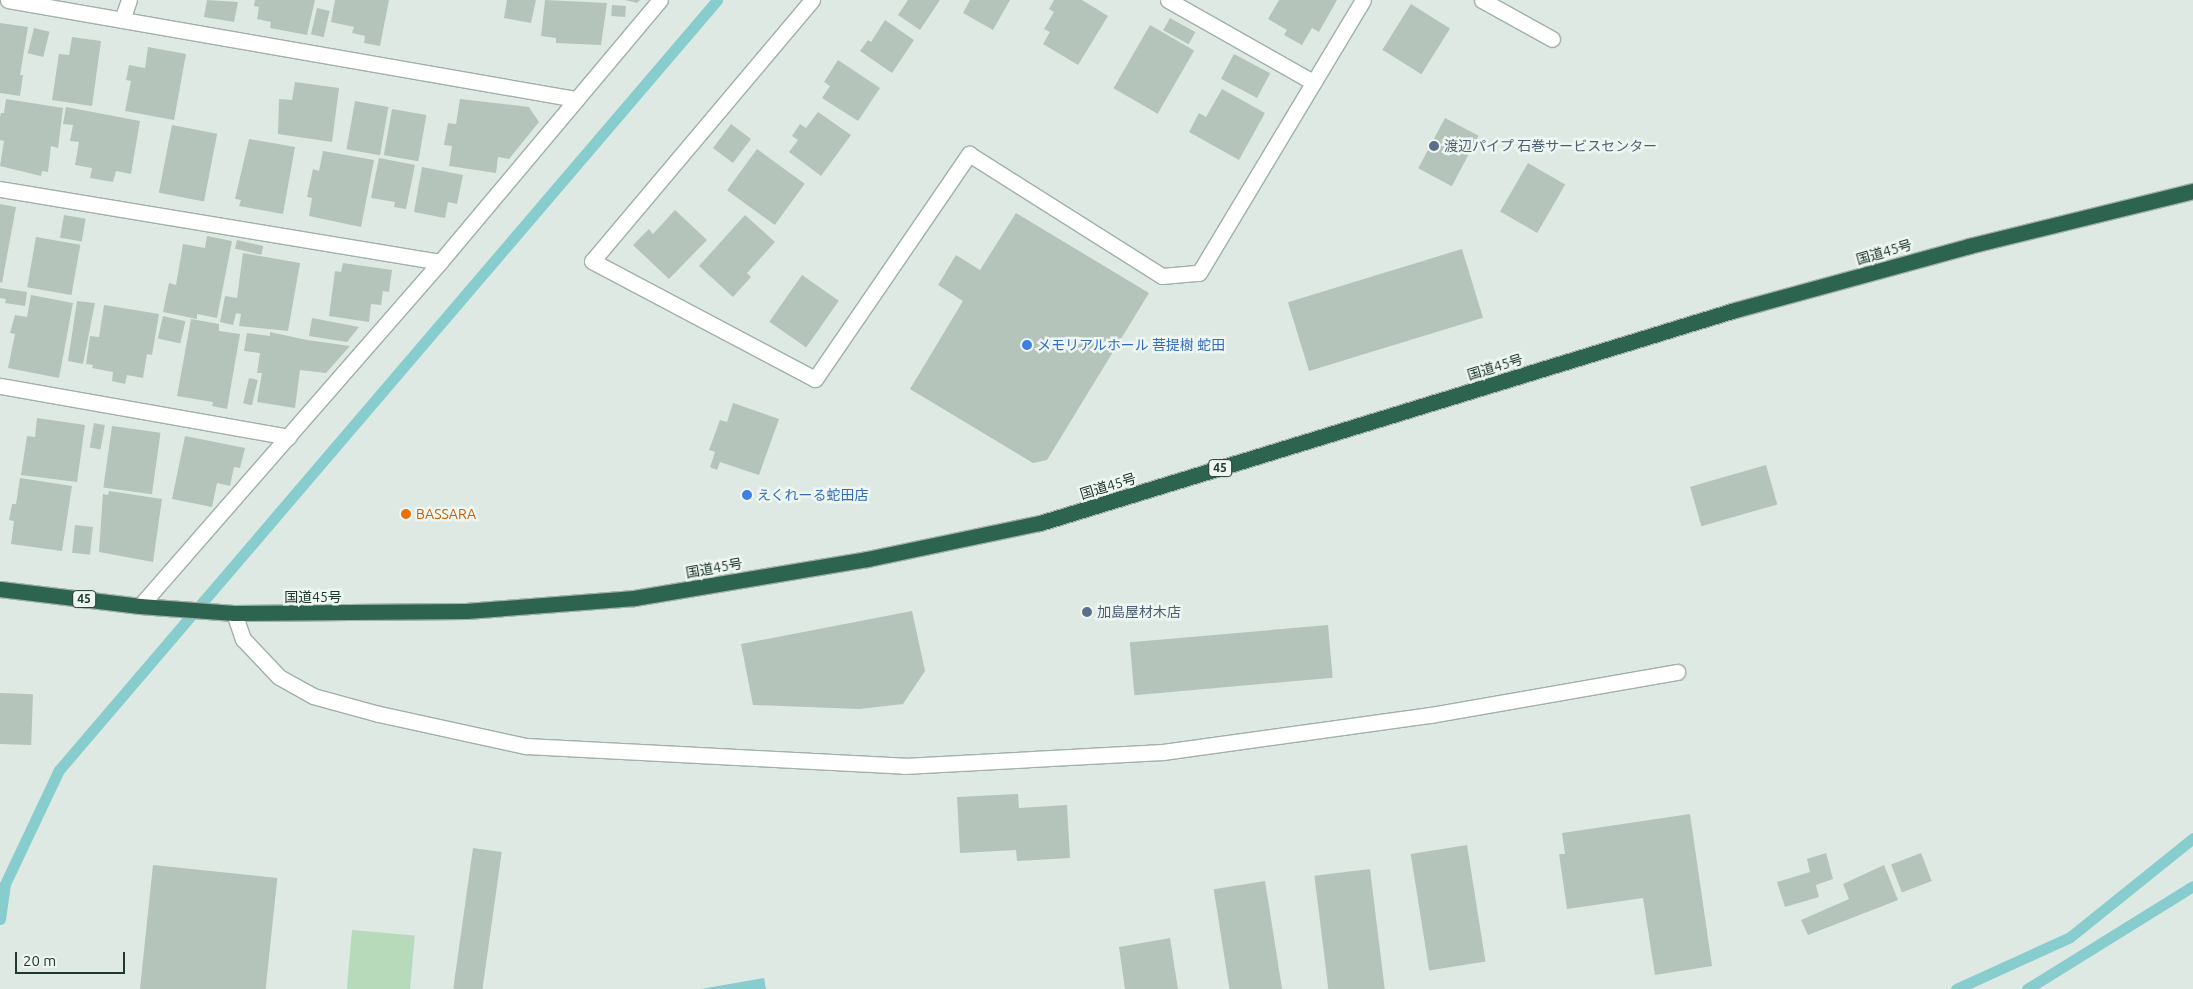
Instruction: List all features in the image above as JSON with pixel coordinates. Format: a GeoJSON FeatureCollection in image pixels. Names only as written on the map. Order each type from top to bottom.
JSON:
{"type":"FeatureCollection","features":[{"type":"Feature","properties":{"kind":"highway","name":"国道45号"},"geometry":{"type":"LineString","coordinates":[[0,588],[140,606],[229,613],[466,610],[634,598],[868,558],[1040,523],[1735,310],[1968,246],[2193,191]]}},
{"type":"Feature","properties":{"kind":"street"},"geometry":{"type":"LineString","coordinates":[[8,0],[576,98]]}},
{"type":"Feature","properties":{"kind":"street"},"geometry":{"type":"LineString","coordinates":[[122,20],[129,0]]}},
{"type":"Feature","properties":{"kind":"street"},"geometry":{"type":"LineString","coordinates":[[140,606],[440,262],[660,0]]}},
{"type":"Feature","properties":{"kind":"street"},"geometry":{"type":"LineString","coordinates":[[812,0],[592,261],[815,379],[969,154],[1162,276],[1199,274],[1363,0]]}},
{"type":"Feature","properties":{"kind":"street"},"geometry":{"type":"LineString","coordinates":[[1168,0],[1313,82]]}},
{"type":"Feature","properties":{"kind":"street"},"geometry":{"type":"LineString","coordinates":[[1482,0],[1552,39]]}},
{"type":"Feature","properties":{"kind":"street"},"geometry":{"type":"LineString","coordinates":[[0,189],[440,262]]}},
{"type":"Feature","properties":{"kind":"street"},"geometry":{"type":"LineString","coordinates":[[0,386],[289,437]]}},
{"type":"Feature","properties":{"kind":"street"},"geometry":{"type":"LineString","coordinates":[[229,613],[243,639],[279,677],[313,696],[379,714],[526,746],[904,766],[1163,752],[1430,715],[1677,672]]}},
{"type":"Feature","properties":{"kind":"green space"},"geometry":{"type":"Polygon","coordinates":[[[352,930],[415,935],[410,989],[347,989],[352,930]]]}},
{"type":"Feature","properties":{"kind":"water"},"geometry":{"type":"Polygon","coordinates":[[[764,978],[766,989],[701,989],[764,978]]]}},
{"type":"Feature","properties":{"kind":"building"},"geometry":{"type":"Polygon","coordinates":[[[207,0],[238,2],[234,22],[204,17],[207,0]]]}},
{"type":"Feature","properties":{"kind":"building"},"geometry":{"type":"Polygon","coordinates":[[[255,0],[315,0],[307,35],[270,28],[271,22],[257,19],[259,7],[254,6],[255,0]]]}},
{"type":"Feature","properties":{"kind":"building"},"geometry":{"type":"Polygon","coordinates":[[[335,0],[389,0],[380,46],[364,43],[365,36],[352,33],[354,27],[331,22],[335,0]]]}},
{"type":"Feature","properties":{"kind":"building"},"geometry":{"type":"Polygon","coordinates":[[[507,0],[536,0],[531,23],[504,18],[507,0]]]}},
{"type":"Feature","properties":{"kind":"building"},"geometry":{"type":"Polygon","coordinates":[[[545,0],[607,3],[601,45],[556,43],[556,38],[541,36],[545,0]]]}},
{"type":"Feature","properties":{"kind":"building"},"geometry":{"type":"Polygon","coordinates":[[[625,0],[640,0],[637,3],[625,0]]]}},
{"type":"Feature","properties":{"kind":"building"},"geometry":{"type":"Polygon","coordinates":[[[908,0],[940,0],[920,30],[898,15],[908,0]]]}},
{"type":"Feature","properties":{"kind":"building"},"geometry":{"type":"Polygon","coordinates":[[[970,0],[1010,0],[993,30],[963,13],[970,0]]]}},
{"type":"Feature","properties":{"kind":"building"},"geometry":{"type":"Polygon","coordinates":[[[1054,0],[1082,0],[1108,16],[1078,65],[1043,44],[1050,32],[1044,29],[1054,12],[1049,9],[1054,0]]]}},
{"type":"Feature","properties":{"kind":"building"},"geometry":{"type":"Polygon","coordinates":[[[1279,0],[1337,0],[1319,32],[1312,28],[1302,45],[1284,35],[1287,30],[1268,19],[1279,0]]]}},
{"type":"Feature","properties":{"kind":"building"},"geometry":{"type":"Polygon","coordinates":[[[1411,4],[1450,28],[1421,74],[1382,50],[1411,4]]]}},
{"type":"Feature","properties":{"kind":"building"},"geometry":{"type":"Polygon","coordinates":[[[612,5],[626,6],[625,17],[611,16],[612,5]]]}},
{"type":"Feature","properties":{"kind":"building"},"geometry":{"type":"Polygon","coordinates":[[[317,8],[330,11],[324,37],[311,34],[317,8]]]}},
{"type":"Feature","properties":{"kind":"building"},"geometry":{"type":"Polygon","coordinates":[[[1170,18],[1195,32],[1189,44],[1163,30],[1170,18]]]}},
{"type":"Feature","properties":{"kind":"building"},"geometry":{"type":"Polygon","coordinates":[[[885,20],[914,40],[892,73],[860,51],[868,40],[871,42],[885,20]]]}},
{"type":"Feature","properties":{"kind":"building"},"geometry":{"type":"Polygon","coordinates":[[[0,23],[28,27],[20,75],[23,75],[20,96],[0,93],[0,23]]]}},
{"type":"Feature","properties":{"kind":"building"},"geometry":{"type":"Polygon","coordinates":[[[1150,25],[1194,50],[1158,114],[1114,88],[1150,25]]]}},
{"type":"Feature","properties":{"kind":"building"},"geometry":{"type":"Polygon","coordinates":[[[34,28],[50,32],[43,57],[28,53],[34,28]]]}},
{"type":"Feature","properties":{"kind":"building"},"geometry":{"type":"Polygon","coordinates":[[[72,37],[101,41],[92,106],[52,100],[59,54],[69,55],[72,37]]]}},
{"type":"Feature","properties":{"kind":"building"},"geometry":{"type":"Polygon","coordinates":[[[148,47],[186,54],[174,120],[125,111],[131,81],[126,80],[129,65],[145,68],[148,47]]]}},
{"type":"Feature","properties":{"kind":"building"},"geometry":{"type":"Polygon","coordinates":[[[1234,54],[1270,73],[1257,98],[1221,79],[1234,54]]]}},
{"type":"Feature","properties":{"kind":"building"},"geometry":{"type":"Polygon","coordinates":[[[838,60],[880,88],[858,121],[822,98],[830,86],[824,82],[838,60]]]}},
{"type":"Feature","properties":{"kind":"building"},"geometry":{"type":"Polygon","coordinates":[[[295,82],[339,88],[332,142],[278,134],[279,99],[292,100],[295,82]]]}},
{"type":"Feature","properties":{"kind":"building"},"geometry":{"type":"Polygon","coordinates":[[[1222,89],[1265,113],[1239,160],[1189,132],[1199,113],[1206,117],[1222,89]]]}},
{"type":"Feature","properties":{"kind":"building"},"geometry":{"type":"Polygon","coordinates":[[[6,99],[63,108],[58,148],[51,146],[48,172],[42,171],[41,176],[0,166],[4,141],[0,140],[0,117],[1,113],[4,113],[6,99]]]}},
{"type":"Feature","properties":{"kind":"building"},"geometry":{"type":"Polygon","coordinates":[[[460,99],[529,107],[539,122],[509,159],[498,157],[496,173],[449,166],[452,146],[444,145],[448,123],[456,124],[460,99]]]}},
{"type":"Feature","properties":{"kind":"building"},"geometry":{"type":"Polygon","coordinates":[[[355,101],[388,107],[380,155],[346,149],[355,101]]]}},
{"type":"Feature","properties":{"kind":"building"},"geometry":{"type":"Polygon","coordinates":[[[66,107],[140,121],[131,174],[116,171],[113,182],[90,178],[92,168],[75,165],[79,142],[70,141],[73,125],[63,124],[66,107]]]}},
{"type":"Feature","properties":{"kind":"building"},"geometry":{"type":"Polygon","coordinates":[[[392,109],[426,115],[418,161],[384,155],[392,109]]]}},
{"type":"Feature","properties":{"kind":"building"},"geometry":{"type":"Polygon","coordinates":[[[818,112],[851,135],[821,176],[789,152],[798,140],[792,136],[800,124],[806,128],[818,112]]]}},
{"type":"Feature","properties":{"kind":"building"},"geometry":{"type":"Polygon","coordinates":[[[1445,118],[1479,136],[1452,186],[1418,168],[1445,118]]]}},
{"type":"Feature","properties":{"kind":"building"},"geometry":{"type":"Polygon","coordinates":[[[731,124],[751,139],[733,163],[713,148],[731,124]]]}},
{"type":"Feature","properties":{"kind":"building"},"geometry":{"type":"Polygon","coordinates":[[[172,125],[217,134],[204,202],[159,193],[172,125]]]}},
{"type":"Feature","properties":{"kind":"building"},"geometry":{"type":"Polygon","coordinates":[[[249,139],[295,147],[283,214],[239,206],[241,200],[235,199],[249,139]]]}},
{"type":"Feature","properties":{"kind":"building"},"geometry":{"type":"Polygon","coordinates":[[[757,149],[805,184],[775,225],[727,190],[757,149]]]}},
{"type":"Feature","properties":{"kind":"building"},"geometry":{"type":"Polygon","coordinates":[[[323,151],[374,160],[361,227],[309,216],[312,198],[307,197],[313,169],[319,171],[323,151]]]}},
{"type":"Feature","properties":{"kind":"building"},"geometry":{"type":"Polygon","coordinates":[[[379,158],[415,165],[406,209],[394,207],[395,202],[371,198],[379,158]]]}},
{"type":"Feature","properties":{"kind":"building"},"geometry":{"type":"Polygon","coordinates":[[[1528,163],[1565,184],[1537,233],[1500,211],[1528,163]]]}},
{"type":"Feature","properties":{"kind":"building"},"geometry":{"type":"Polygon","coordinates":[[[422,167],[463,175],[457,204],[448,202],[445,218],[414,212],[422,167]]]}},
{"type":"Feature","properties":{"kind":"building"},"geometry":{"type":"Polygon","coordinates":[[[0,204],[16,207],[2,283],[0,282],[0,204]]]}},
{"type":"Feature","properties":{"kind":"building"},"geometry":{"type":"Polygon","coordinates":[[[675,210],[707,240],[669,279],[633,245],[649,229],[653,234],[675,210]]]}},
{"type":"Feature","properties":{"kind":"building","name":"メモリアルホール 菩提樹 蛇田"},"geometry":{"type":"Polygon","coordinates":[[[1016,213],[1149,293],[1047,460],[1033,463],[910,389],[963,301],[938,285],[956,255],[980,270],[1016,213]]]}},
{"type":"Feature","properties":{"kind":"building"},"geometry":{"type":"Polygon","coordinates":[[[64,215],[86,219],[82,241],[60,238],[64,215]]]}},
{"type":"Feature","properties":{"kind":"building"},"geometry":{"type":"Polygon","coordinates":[[[745,215],[775,242],[747,273],[751,277],[733,297],[699,266],[745,215]]]}},
{"type":"Feature","properties":{"kind":"building"},"geometry":{"type":"Polygon","coordinates":[[[207,236],[232,241],[217,318],[197,314],[197,319],[163,312],[169,283],[176,285],[183,244],[205,248],[207,236]]]}},
{"type":"Feature","properties":{"kind":"building"},"geometry":{"type":"Polygon","coordinates":[[[36,237],[80,245],[71,295],[27,287],[36,237]]]}},
{"type":"Feature","properties":{"kind":"building"},"geometry":{"type":"Polygon","coordinates":[[[237,240],[263,246],[261,255],[235,249],[237,240]]]}},
{"type":"Feature","properties":{"kind":"building"},"geometry":{"type":"Polygon","coordinates":[[[1462,249],[1483,318],[1309,371],[1288,302],[1462,249]]]}},
{"type":"Feature","properties":{"kind":"building"},"geometry":{"type":"Polygon","coordinates":[[[243,253],[300,263],[288,331],[239,326],[241,314],[236,313],[233,325],[220,322],[225,296],[237,298],[243,253]]]}},
{"type":"Feature","properties":{"kind":"building"},"geometry":{"type":"Polygon","coordinates":[[[343,263],[392,270],[389,292],[383,291],[381,305],[371,304],[369,322],[329,316],[335,271],[341,272],[343,263]]]}},
{"type":"Feature","properties":{"kind":"building"},"geometry":{"type":"Polygon","coordinates":[[[802,275],[839,301],[806,348],[769,322],[802,275]]]}},
{"type":"Feature","properties":{"kind":"building"},"geometry":{"type":"Polygon","coordinates":[[[0,288],[27,292],[25,306],[5,303],[6,299],[0,298],[0,288]]]}},
{"type":"Feature","properties":{"kind":"building"},"geometry":{"type":"Polygon","coordinates":[[[31,295],[73,303],[59,378],[8,368],[15,334],[10,333],[15,315],[27,317],[31,295]]]}},
{"type":"Feature","properties":{"kind":"building"},"geometry":{"type":"Polygon","coordinates":[[[77,301],[95,303],[83,364],[68,361],[77,301]]]}},
{"type":"Feature","properties":{"kind":"building"},"geometry":{"type":"Polygon","coordinates":[[[104,305],[159,314],[152,355],[147,354],[143,378],[127,375],[125,384],[112,381],[113,372],[92,368],[93,365],[86,364],[90,336],[99,337],[104,305]]]}},
{"type":"Feature","properties":{"kind":"building"},"geometry":{"type":"Polygon","coordinates":[[[163,316],[185,321],[180,344],[158,338],[163,316]]]}},
{"type":"Feature","properties":{"kind":"building"},"geometry":{"type":"Polygon","coordinates":[[[312,318],[359,327],[347,342],[309,336],[312,318]]]}},
{"type":"Feature","properties":{"kind":"building"},"geometry":{"type":"Polygon","coordinates":[[[191,319],[219,324],[219,331],[240,334],[227,409],[212,406],[213,402],[177,396],[191,319]]]}},
{"type":"Feature","properties":{"kind":"building"},"geometry":{"type":"Polygon","coordinates":[[[270,332],[307,340],[350,346],[326,373],[300,370],[295,408],[257,402],[262,373],[257,373],[260,353],[244,351],[247,333],[270,336],[270,332]]]}},
{"type":"Feature","properties":{"kind":"building"},"geometry":{"type":"Polygon","coordinates":[[[249,378],[258,380],[252,405],[243,403],[249,378]]]}},
{"type":"Feature","properties":{"kind":"building"},"geometry":{"type":"Polygon","coordinates":[[[733,403],[779,419],[759,475],[720,462],[717,470],[710,467],[715,452],[709,450],[720,420],[727,422],[733,403]]]}},
{"type":"Feature","properties":{"kind":"building"},"geometry":{"type":"Polygon","coordinates":[[[37,418],[85,425],[77,482],[21,475],[27,436],[35,437],[37,418]]]}},
{"type":"Feature","properties":{"kind":"building"},"geometry":{"type":"Polygon","coordinates":[[[94,423],[105,425],[100,450],[90,448],[94,423]]]}},
{"type":"Feature","properties":{"kind":"building"},"geometry":{"type":"Polygon","coordinates":[[[112,426],[161,433],[152,494],[103,487],[112,426]]]}},
{"type":"Feature","properties":{"kind":"building"},"geometry":{"type":"Polygon","coordinates":[[[185,436],[245,448],[240,468],[234,467],[230,486],[217,483],[212,507],[172,499],[185,436]]]}},
{"type":"Feature","properties":{"kind":"building"},"geometry":{"type":"Polygon","coordinates":[[[1766,465],[1777,504],[1701,526],[1690,487],[1766,465]]]}},
{"type":"Feature","properties":{"kind":"building"},"geometry":{"type":"Polygon","coordinates":[[[20,478],[72,486],[62,551],[11,544],[14,521],[9,520],[12,504],[16,504],[20,478]]]}},
{"type":"Feature","properties":{"kind":"building"},"geometry":{"type":"Polygon","coordinates":[[[109,491],[162,499],[153,562],[99,552],[103,494],[108,495],[109,491]]]}},
{"type":"Feature","properties":{"kind":"building"},"geometry":{"type":"Polygon","coordinates":[[[75,525],[93,527],[90,555],[72,553],[75,525]]]}},
{"type":"Feature","properties":{"kind":"building"},"geometry":{"type":"Polygon","coordinates":[[[912,611],[925,671],[903,704],[859,709],[753,705],[741,644],[912,611]]]}},
{"type":"Feature","properties":{"kind":"building"},"geometry":{"type":"Polygon","coordinates":[[[1328,625],[1333,678],[1134,695],[1130,642],[1328,625]]]}},
{"type":"Feature","properties":{"kind":"building"},"geometry":{"type":"Polygon","coordinates":[[[0,693],[33,694],[31,745],[0,744],[0,693]]]}},
{"type":"Feature","properties":{"kind":"building"},"geometry":{"type":"Polygon","coordinates":[[[1018,794],[1019,808],[1067,805],[1070,858],[1017,861],[1016,850],[960,853],[957,797],[1018,794]]]}},
{"type":"Feature","properties":{"kind":"building"},"geometry":{"type":"Polygon","coordinates":[[[1690,814],[1712,966],[1655,975],[1643,898],[1567,909],[1559,854],[1565,854],[1562,833],[1690,814]]]}},
{"type":"Feature","properties":{"kind":"building"},"geometry":{"type":"Polygon","coordinates":[[[1467,845],[1485,962],[1429,970],[1411,854],[1467,845]]]}},
{"type":"Feature","properties":{"kind":"building"},"geometry":{"type":"Polygon","coordinates":[[[473,848],[502,852],[482,989],[453,989],[473,848]]]}},
{"type":"Feature","properties":{"kind":"building"},"geometry":{"type":"Polygon","coordinates":[[[1826,853],[1833,879],[1816,885],[1819,897],[1785,907],[1777,882],[1810,872],[1807,859],[1826,853]]]}},
{"type":"Feature","properties":{"kind":"building"},"geometry":{"type":"Polygon","coordinates":[[[1921,853],[1932,881],[1902,892],[1891,864],[1921,853]]]}},
{"type":"Feature","properties":{"kind":"building"},"geometry":{"type":"Polygon","coordinates":[[[153,865],[277,878],[266,989],[140,989],[153,865]]]}},
{"type":"Feature","properties":{"kind":"building"},"geometry":{"type":"Polygon","coordinates":[[[1884,865],[1898,900],[1808,935],[1801,920],[1849,899],[1843,884],[1884,865]]]}},
{"type":"Feature","properties":{"kind":"building"},"geometry":{"type":"Polygon","coordinates":[[[1370,869],[1385,989],[1328,989],[1314,876],[1370,869]]]}},
{"type":"Feature","properties":{"kind":"building"},"geometry":{"type":"Polygon","coordinates":[[[1265,881],[1282,989],[1229,989],[1214,889],[1265,881]]]}},
{"type":"Feature","properties":{"kind":"building"},"geometry":{"type":"Polygon","coordinates":[[[1170,938],[1178,989],[1125,989],[1119,947],[1170,938]]]}},
{"type":"Feature","properties":{"kind":"waterway"},"geometry":{"type":"LineString","coordinates":[[0,919],[5,884],[59,770],[717,0]]}},
{"type":"Feature","properties":{"kind":"waterway"},"geometry":{"type":"LineString","coordinates":[[1956,989],[2070,937],[2193,838]]}},
{"type":"Feature","properties":{"kind":"waterway"},"geometry":{"type":"LineString","coordinates":[[2027,989],[2193,886]]}},
{"type":"Feature","properties":{"kind":"place","name":"渡辺パイプ 石巻サービスセンター"},"geometry":{"type":"Point","coordinates":[1434,146]}},
{"type":"Feature","properties":{"kind":"place","name":"メモリアルホール 菩提樹 蛇田"},"geometry":{"type":"Point","coordinates":[1027,345]}},
{"type":"Feature","properties":{"kind":"place","name":"えくれーる蛇田店"},"geometry":{"type":"Point","coordinates":[747,495]}},
{"type":"Feature","properties":{"kind":"place","name":"BASSARA"},"geometry":{"type":"Point","coordinates":[406,514]}},
{"type":"Feature","properties":{"kind":"place","name":"加島屋材木店"},"geometry":{"type":"Point","coordinates":[1087,612]}}]}
